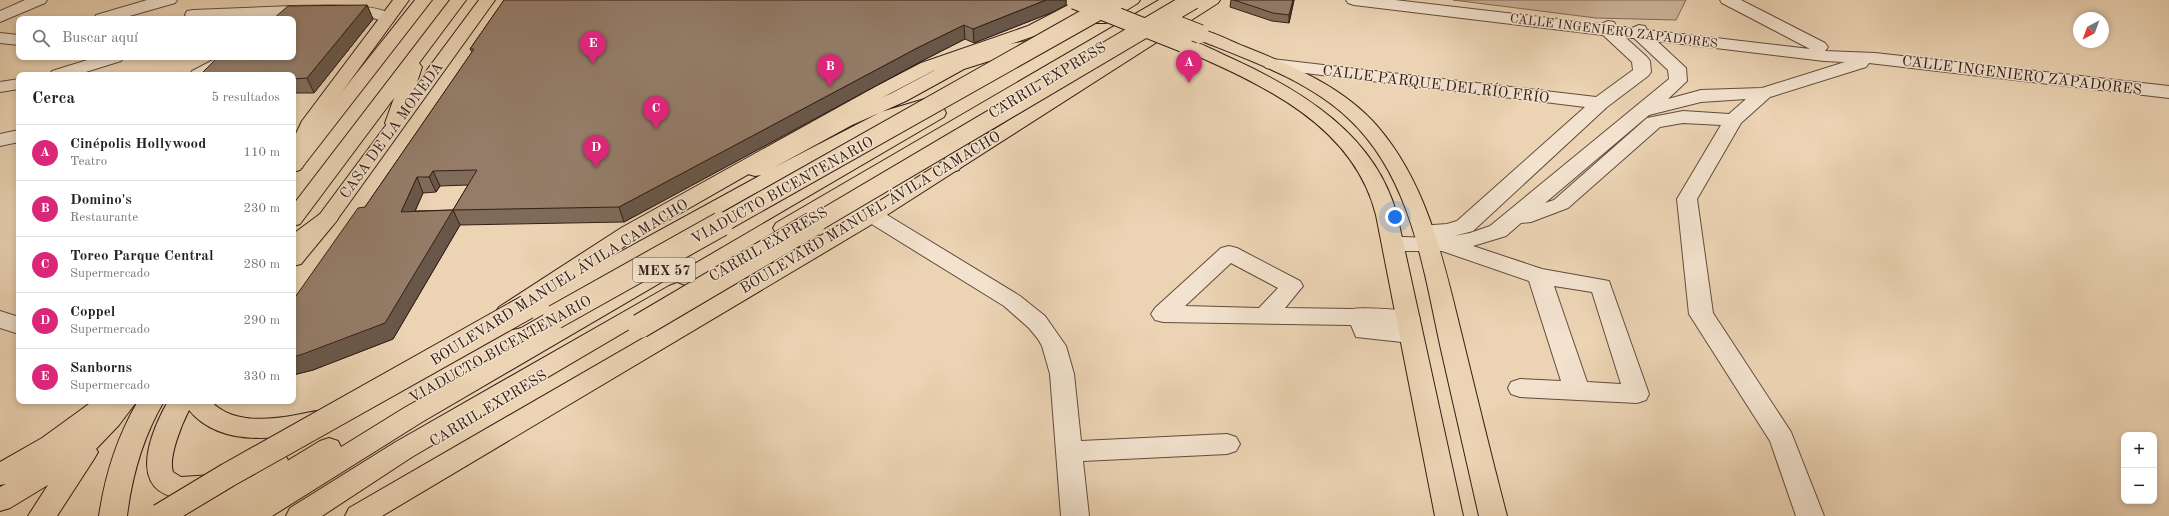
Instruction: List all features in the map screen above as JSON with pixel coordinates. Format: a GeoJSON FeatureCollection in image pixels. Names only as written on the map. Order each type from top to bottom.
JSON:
{"type":"FeatureCollection","features":[{"type":"Feature","properties":{"kind":"main road"},"geometry":{"type":"LineString","coordinates":[[296,157],[300,142],[311,121],[401,0]]}},
{"type":"Feature","properties":{"kind":"main road"},"geometry":{"type":"LineString","coordinates":[[296,162],[424,0]]}},
{"type":"Feature","properties":{"kind":"main road"},"geometry":{"type":"LineString","coordinates":[[296,215],[418,50],[458,0]]}},
{"type":"Feature","properties":{"kind":"main road","name":"CASA DE LA MONEDA"},"geometry":{"type":"LineString","coordinates":[[296,255],[326,219],[395,123],[487,0]]}},
{"type":"Feature","properties":{"kind":"main road"},"geometry":{"type":"LineString","coordinates":[[1075,0],[1191,39],[1272,64],[1308,83],[1340,103],[1370,129],[1393,159],[1434,238],[1493,516]]}},
{"type":"Feature","properties":{"kind":"main road","name":"BOULEVARD MANUEL ÁVILA CAMACHO"},"geometry":{"type":"LineString","coordinates":[[201,513],[264,467],[381,394],[629,233],[926,67],[1034,30],[1090,0]]}},
{"type":"Feature","properties":{"kind":"main road"},"geometry":{"type":"LineString","coordinates":[[1114,0],[1134,4],[1241,69],[1284,92],[1320,116],[1349,145],[1364,166],[1378,189],[1391,237],[1449,516]]}},
{"type":"Feature","properties":{"kind":"main road","name":"VIADUCTO BICENTENARIO"},"geometry":{"type":"LineString","coordinates":[[201,513],[392,409],[1118,0]]}},
{"type":"Feature","properties":{"kind":"main road","name":"BOULEVARD MANUEL ÁVILA CAMACHO"},"geometry":{"type":"LineString","coordinates":[[300,516],[403,450],[969,120],[1104,38],[1171,0]]}},
{"type":"Feature","properties":{"kind":"main road","name":"CARRIL EXPRESS"},"geometry":{"type":"LineString","coordinates":[[314,516],[410,454],[1182,0]]}},
{"type":"Feature","properties":{"kind":"main road"},"geometry":{"type":"LineString","coordinates":[[324,516],[459,430],[692,296],[1194,0]]}},
{"type":"Feature","properties":{"kind":"main road","name":"BOULEVARD MANUEL ÁVILA CAMACHO"},"geometry":{"type":"LineString","coordinates":[[360,516],[872,215],[952,166],[1212,0]]}},
{"type":"Feature","properties":{"kind":"main road","name":"MEX 57"},"geometry":{"type":"LineString","coordinates":[[250,516],[347,454],[413,415],[1062,39],[1134,4]]}},
{"type":"Feature","properties":{"kind":"main road"},"geometry":{"type":"LineString","coordinates":[[881,91],[931,70],[996,47],[1034,30]]}},
{"type":"Feature","properties":{"kind":"main road"},"geometry":{"type":"LineString","coordinates":[[743,192],[871,111],[958,65],[1001,51],[1062,39]]}},
{"type":"Feature","properties":{"kind":"main road"},"geometry":{"type":"LineString","coordinates":[[395,123],[418,50]]}},
{"type":"Feature","properties":{"kind":"main road"},"geometry":{"type":"LineString","coordinates":[[160,516],[228,475],[547,296],[840,118],[898,91],[931,70]]}},
{"type":"Feature","properties":{"kind":"main road"},"geometry":{"type":"LineString","coordinates":[[1284,92],[1308,83]]}},
{"type":"Feature","properties":{"kind":"main road"},"geometry":{"type":"LineString","coordinates":[[381,394],[743,192],[888,116],[977,89]]}},
{"type":"Feature","properties":{"kind":"main road"},"geometry":{"type":"LineString","coordinates":[[792,148],[845,121],[871,111]]}},
{"type":"Feature","properties":{"kind":"main road"},"geometry":{"type":"LineString","coordinates":[[952,166],[969,120]]}},
{"type":"Feature","properties":{"kind":"main road"},"geometry":{"type":"LineString","coordinates":[[296,243],[326,219]]}},
{"type":"Feature","properties":{"kind":"main road"},"geometry":{"type":"LineString","coordinates":[[655,303],[750,286]]}},
{"type":"Feature","properties":{"kind":"main road"},"geometry":{"type":"LineString","coordinates":[[0,464],[48,433],[82,404]]}},
{"type":"Feature","properties":{"kind":"main road"},"geometry":{"type":"LineString","coordinates":[[0,475],[51,445],[107,404]]}},
{"type":"Feature","properties":{"kind":"main road"},"geometry":{"type":"LineString","coordinates":[[0,494],[59,457],[83,434],[108,404]]}},
{"type":"Feature","properties":{"kind":"main road"},"geometry":{"type":"LineString","coordinates":[[42,516],[77,467],[95,436],[122,404]]}},
{"type":"Feature","properties":{"kind":"main road"},"geometry":{"type":"LineString","coordinates":[[114,508],[127,451],[150,404]]}},
{"type":"Feature","properties":{"kind":"main road"},"geometry":{"type":"LineString","coordinates":[[180,404],[168,429],[159,462],[159,469],[164,480],[172,486],[183,488],[200,488],[234,480],[264,467]]}},
{"type":"Feature","properties":{"kind":"main road"},"geometry":{"type":"LineString","coordinates":[[198,404],[206,413],[220,421],[236,426],[260,428],[300,425],[359,408]]}},
{"type":"Feature","properties":{"kind":"main road"},"geometry":{"type":"LineString","coordinates":[[0,500],[66,461],[95,436]]}},
{"type":"Feature","properties":{"kind":"main road"},"geometry":{"type":"LineString","coordinates":[[0,509],[77,467]]}},
{"type":"Feature","properties":{"kind":"street"},"geometry":{"type":"LineString","coordinates":[[0,17],[39,0]]}},
{"type":"Feature","properties":{"kind":"street"},"geometry":{"type":"LineString","coordinates":[[111,16],[138,7],[169,0]]}},
{"type":"Feature","properties":{"kind":"street","name":"CALLE INGENIERO ZAPADORES"},"geometry":{"type":"LineString","coordinates":[[1354,0],[1461,6]]}},
{"type":"Feature","properties":{"kind":"street","name":"CALLE INGENIERO ZAPADORES"},"geometry":{"type":"LineString","coordinates":[[1407,0],[1461,6],[1824,56],[1875,58],[2169,92]]}},
{"type":"Feature","properties":{"kind":"street"},"geometry":{"type":"LineString","coordinates":[[1728,0],[1819,47]]}},
{"type":"Feature","properties":{"kind":"street"},"geometry":{"type":"LineString","coordinates":[[192,11],[291,10],[374,12],[387,18]]}},
{"type":"Feature","properties":{"kind":"street"},"geometry":{"type":"LineString","coordinates":[[1434,238],[1465,226],[1600,103],[1642,72],[1641,61],[1608,26]]}},
{"type":"Feature","properties":{"kind":"street"},"geometry":{"type":"LineString","coordinates":[[1511,222],[1678,81],[1677,68],[1639,30]]}},
{"type":"Feature","properties":{"kind":"street","name":"CALLE INGENIERO ZAPADORES"},"geometry":{"type":"LineString","coordinates":[[1639,30],[1819,47],[1875,58]]}},
{"type":"Feature","properties":{"kind":"street"},"geometry":{"type":"LineString","coordinates":[[0,38],[16,40]]}},
{"type":"Feature","properties":{"kind":"street"},"geometry":{"type":"LineString","coordinates":[[1642,110],[1701,96],[1764,93],[1875,58]]}},
{"type":"Feature","properties":{"kind":"street"},"geometry":{"type":"LineString","coordinates":[[68,72],[106,60]]}},
{"type":"Feature","properties":{"kind":"street"},"geometry":{"type":"LineString","coordinates":[[204,72],[226,60]]}},
{"type":"Feature","properties":{"kind":"street","name":"CALLE PARQUE DEL RÍO FRÍO"},"geometry":{"type":"LineString","coordinates":[[1272,64],[1600,103]]}},
{"type":"Feature","properties":{"kind":"street"},"geometry":{"type":"LineString","coordinates":[[0,87],[16,84]]}},
{"type":"Feature","properties":{"kind":"street"},"geometry":{"type":"LineString","coordinates":[[1623,87],[1659,96]]}},
{"type":"Feature","properties":{"kind":"street"},"geometry":{"type":"LineString","coordinates":[[1764,93],[1733,120],[1687,199],[1701,314],[1782,439],[1810,516]]}},
{"type":"Feature","properties":{"kind":"street"},"geometry":{"type":"LineString","coordinates":[[1391,237],[1434,238],[1462,243],[1481,238],[1511,222],[1561,204],[1654,122],[1683,117],[1733,120]]}},
{"type":"Feature","properties":{"kind":"street"},"geometry":{"type":"LineString","coordinates":[[0,140],[16,137]]}},
{"type":"Feature","properties":{"kind":"street"},"geometry":{"type":"LineString","coordinates":[[872,215],[1012,300],[1037,322],[1047,334],[1059,360],[1075,516]]}},
{"type":"Feature","properties":{"kind":"street"},"geometry":{"type":"LineString","coordinates":[[1434,238],[1539,276],[1601,286],[1637,394],[1520,388]]}},
{"type":"Feature","properties":{"kind":"street"},"geometry":{"type":"LineString","coordinates":[[1267,314],[1292,286],[1229,253],[1163,314],[1360,315],[1364,331],[1410,326]]}},
{"type":"Feature","properties":{"kind":"street"},"geometry":{"type":"LineString","coordinates":[[1539,276],[1577,391]]}},
{"type":"Feature","properties":{"kind":"street"},"geometry":{"type":"LineString","coordinates":[[0,319],[16,325]]}},
{"type":"Feature","properties":{"kind":"street"},"geometry":{"type":"LineString","coordinates":[[1069,452],[1227,444]]}},
{"type":"Feature","properties":{"kind":"shaded area"},"geometry":{"type":"Polygon","coordinates":[[[1453,0],[1686,0],[1676,20],[1596,18],[1453,0]]]}},
{"type":"Feature","properties":{"kind":"building"},"geometry":{"type":"Polygon","coordinates":[[[504,0],[1046,0],[973,29],[964,25],[919,47],[619,207],[453,210],[385,323],[296,356],[296,296],[358,208],[365,207],[474,49],[470,49],[504,0]],[[477,170],[433,171],[429,177],[417,177],[401,212],[453,210],[477,170]]]}},
{"type":"Feature","properties":{"kind":"building"},"geometry":{"type":"Polygon","coordinates":[[[1234,0],[1293,0],[1289,15],[1273,13],[1234,0]]]}},
{"type":"Feature","properties":{"kind":"building"},"geometry":{"type":"Polygon","coordinates":[[[367,5],[307,78],[296,79],[296,72],[203,72],[215,60],[296,60],[296,16],[276,16],[288,6],[367,5]]]}},
{"type":"Feature","properties":{"kind":"place","name":"Sanborns"},"geometry":{"type":"Point","coordinates":[593,64]}},
{"type":"Feature","properties":{"kind":"place","name":"Cinépolis Hollywood"},"geometry":{"type":"Point","coordinates":[1189,83]}},
{"type":"Feature","properties":{"kind":"place","name":"Domino's"},"geometry":{"type":"Point","coordinates":[830,87]}},
{"type":"Feature","properties":{"kind":"place","name":"Toreo Parque Central"},"geometry":{"type":"Point","coordinates":[656,129]}},
{"type":"Feature","properties":{"kind":"place","name":"Coppel"},"geometry":{"type":"Point","coordinates":[596,168]}}]}
